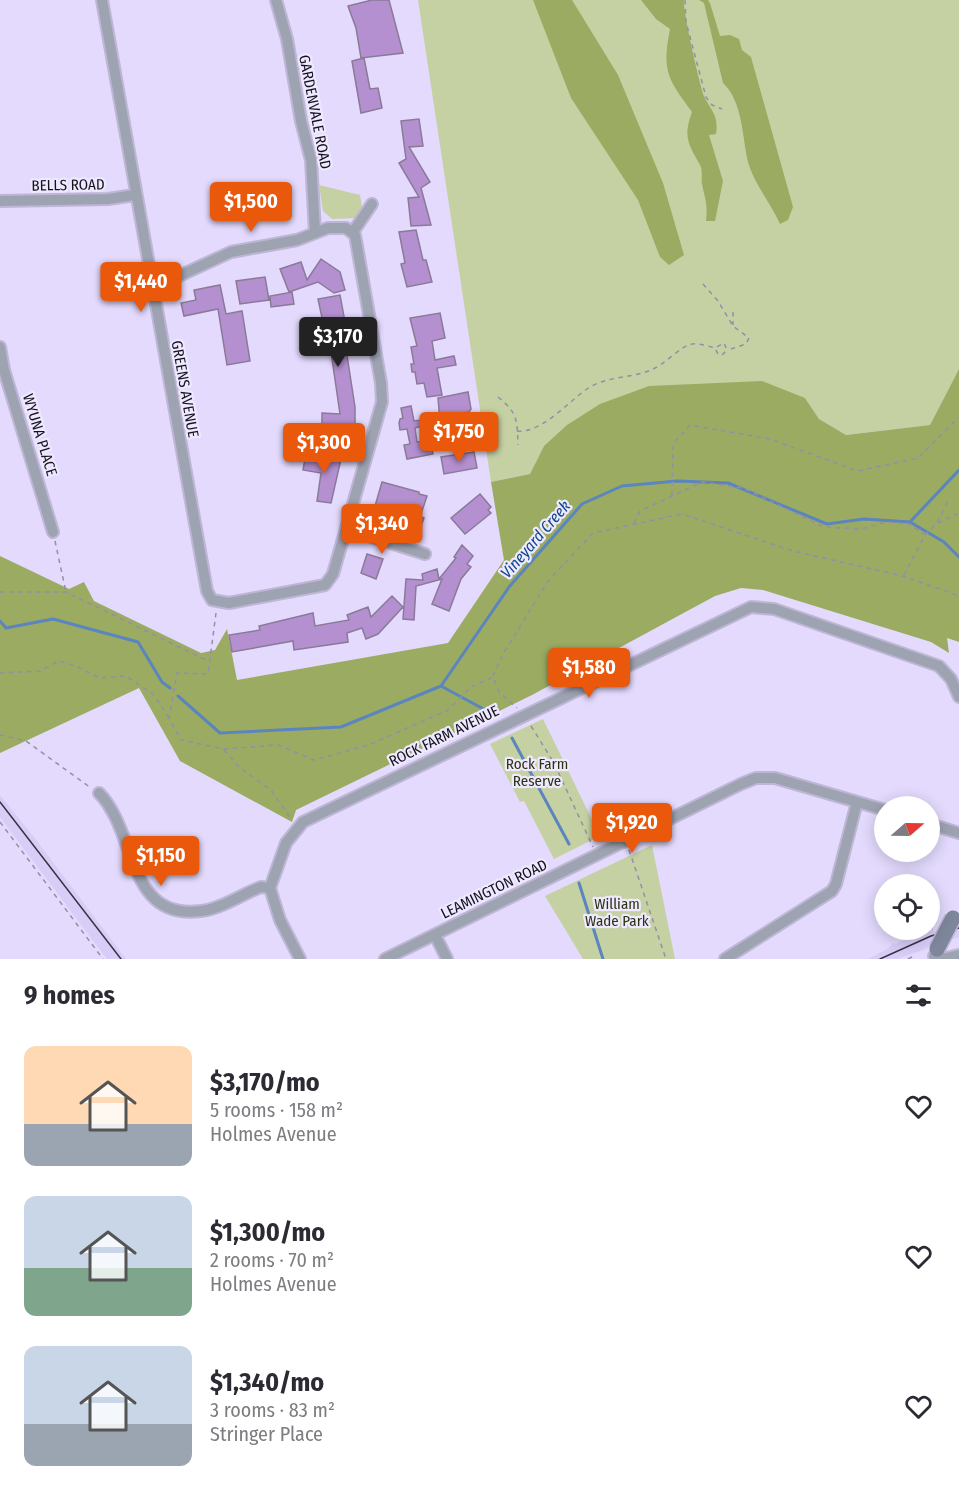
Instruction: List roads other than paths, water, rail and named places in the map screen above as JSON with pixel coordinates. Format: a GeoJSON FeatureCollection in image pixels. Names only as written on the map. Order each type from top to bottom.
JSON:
{"type":"FeatureCollection","features":[{"type":"Feature","properties":{"kind":"main road"},"geometry":{"type":"LineString","coordinates":[[936,952],[953,918]]}},
{"type":"Feature","properties":{"kind":"street","name":"GREENS AVENUE"},"geometry":{"type":"LineString","coordinates":[[102,0],[151,289],[209,597],[216,607],[325,585],[331,578],[346,529]]}},
{"type":"Feature","properties":{"kind":"street","name":"GARDENVALE ROAD"},"geometry":{"type":"LineString","coordinates":[[276,0],[285,31],[301,121],[311,160],[315,232]]}},
{"type":"Feature","properties":{"kind":"street","name":"BELLS ROAD"},"geometry":{"type":"LineString","coordinates":[[0,201],[108,199],[135,195]]}},
{"type":"Feature","properties":{"kind":"street"},"geometry":{"type":"LineString","coordinates":[[372,204],[353,232],[382,393],[380,412],[346,529],[425,554]]}},
{"type":"Feature","properties":{"kind":"street"},"geometry":{"type":"LineString","coordinates":[[151,289],[231,252],[297,240],[315,232],[341,227],[353,232]]}},
{"type":"Feature","properties":{"kind":"street","name":"WYUNA PLACE"},"geometry":{"type":"LineString","coordinates":[[0,347],[4,370],[53,532]]}},
{"type":"Feature","properties":{"kind":"street","name":"ROCK FARM AVENUE"},"geometry":{"type":"LineString","coordinates":[[270,888],[286,843],[297,828],[317,815],[751,607],[774,609],[939,666],[951,679],[959,697]]}},
{"type":"Feature","properties":{"kind":"street","name":"LEAMINGTON ROAD"},"geometry":{"type":"LineString","coordinates":[[385,959],[756,778],[766,777],[789,781],[874,807]]}},
{"type":"Feature","properties":{"kind":"street"},"geometry":{"type":"LineString","coordinates":[[99,793],[114,812],[144,888],[158,903],[176,909],[201,911],[261,887],[270,888],[280,920],[300,959]]}},
{"type":"Feature","properties":{"kind":"street"},"geometry":{"type":"LineString","coordinates":[[725,959],[832,891],[836,884],[857,802]]}},
{"type":"Feature","properties":{"kind":"street"},"geometry":{"type":"LineString","coordinates":[[940,827],[959,833]]}},
{"type":"Feature","properties":{"kind":"street"},"geometry":{"type":"LineString","coordinates":[[435,935],[447,959]]}},
{"type":"Feature","properties":{"kind":"street"},"geometry":{"type":"LineString","coordinates":[[936,952],[947,958],[959,955]]}},
{"type":"Feature","properties":{"kind":"waterway"},"geometry":{"type":"LineString","coordinates":[[910,522],[959,470]]}},
{"type":"Feature","properties":{"kind":"waterway","name":"Vineyard Creek"},"geometry":{"type":"LineString","coordinates":[[178,696],[220,733],[341,727],[441,686],[509,587],[582,504],[622,486],[677,481],[728,483],[827,524],[864,519],[910,522],[944,542],[959,557]]}},
{"type":"Feature","properties":{"kind":"waterway","name":"Vineyard Creek"},"geometry":{"type":"LineString","coordinates":[[0,621],[6,628],[53,619],[138,642],[162,682],[170,688]]}},
{"type":"Feature","properties":{"kind":"waterway"},"geometry":{"type":"LineString","coordinates":[[441,686],[489,712]]}},
{"type":"Feature","properties":{"kind":"waterway"},"geometry":{"type":"LineString","coordinates":[[512,738],[569,844]]}},
{"type":"Feature","properties":{"kind":"waterway"},"geometry":{"type":"LineString","coordinates":[[579,883],[603,959]]}},
{"type":"Feature","properties":{"kind":"tram line"},"geometry":{"type":"LineString","coordinates":[[0,802],[121,959]]}},
{"type":"Feature","properties":{"kind":"tram line"},"geometry":{"type":"LineString","coordinates":[[880,959],[931,936],[959,928]]}},
{"type":"Feature","properties":{"kind":"park label","name":"Rock Farm Reserve"},"geometry":{"type":"Point","coordinates":[537,772]}},
{"type":"Feature","properties":{"kind":"park label","name":"William Wade Park"},"geometry":{"type":"Point","coordinates":[617,912]}}]}
